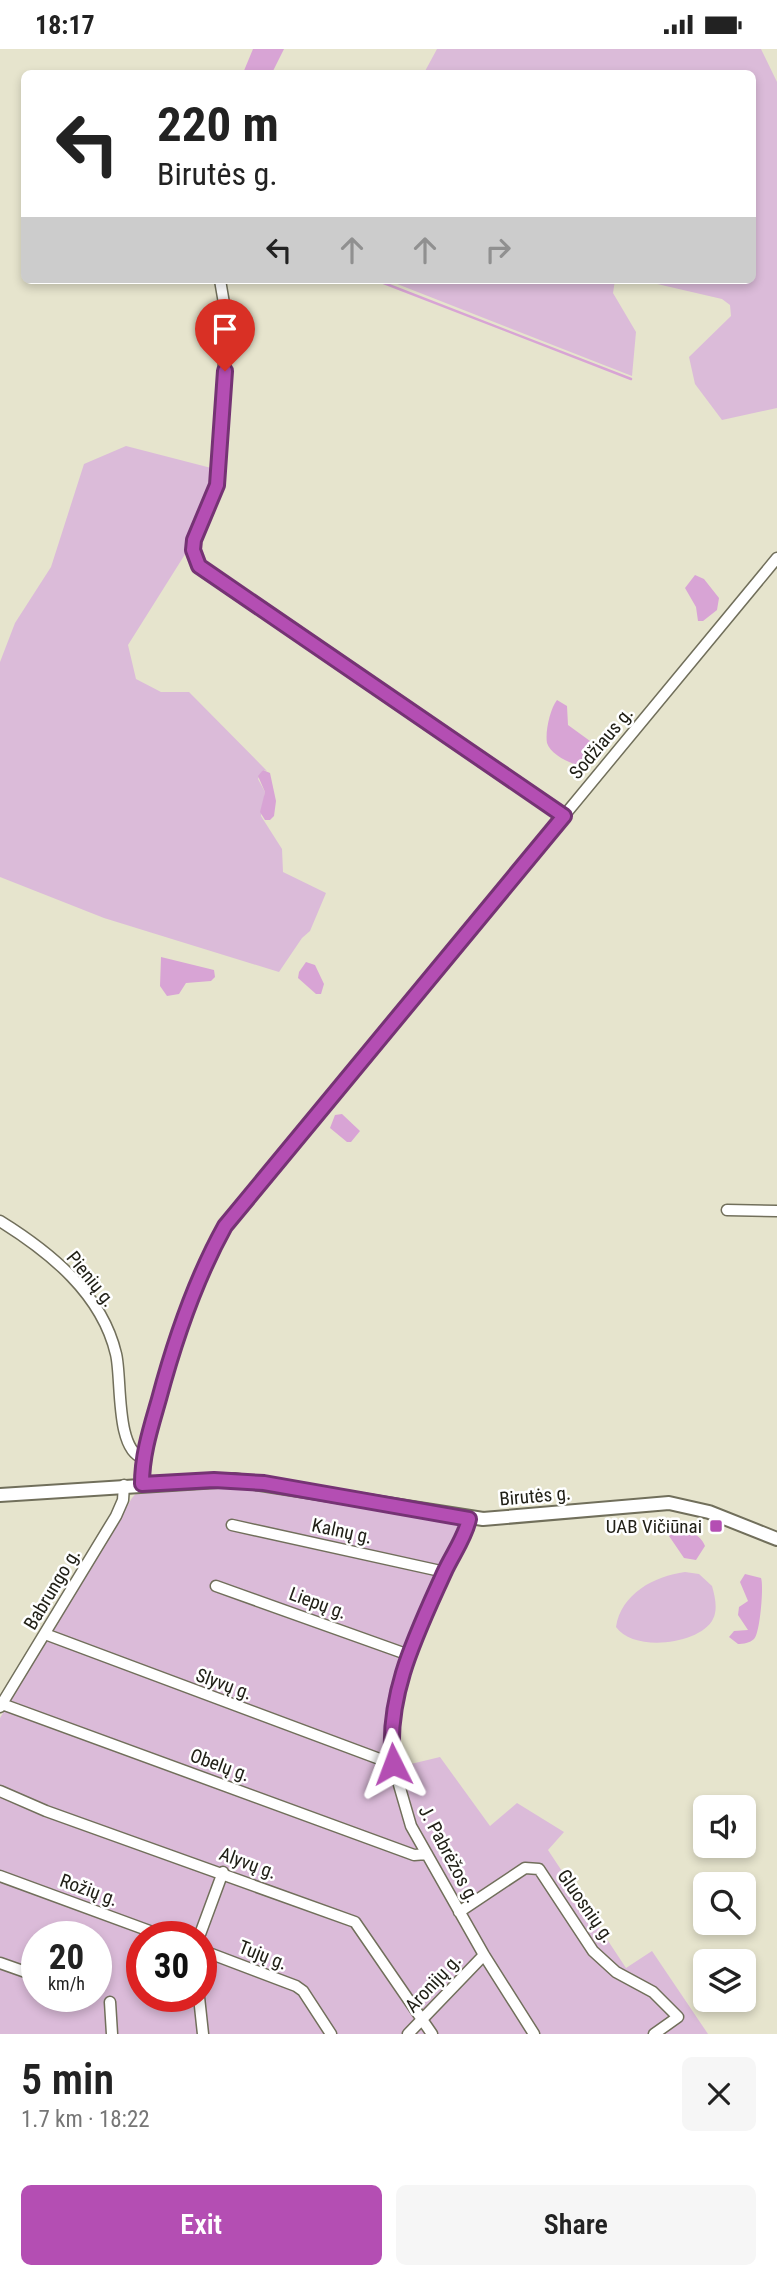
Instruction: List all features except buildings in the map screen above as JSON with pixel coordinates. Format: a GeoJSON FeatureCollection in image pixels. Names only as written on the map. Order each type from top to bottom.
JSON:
{"type":"FeatureCollection","features":[{"type":"Feature","properties":{"kind":"main road","name":"Birutės g."},"geometry":{"type":"LineString","coordinates":[[0,1495],[214,1480],[264,1483],[469,1519],[510,1518],[669,1503],[709,1512],[777,1539]]}},
{"type":"Feature","properties":{"kind":"street"},"geometry":{"type":"LineString","coordinates":[[221,284],[225,296],[226,326],[219,470],[217,485],[194,540],[193,550],[199,566],[564,816]]}},
{"type":"Feature","properties":{"kind":"street","name":"Sodžiaus g."},"geometry":{"type":"LineString","coordinates":[[142,1484],[143,1458],[182,1320],[210,1252],[225,1226],[777,558]]}},
{"type":"Feature","properties":{"kind":"street"},"geometry":{"type":"LineString","coordinates":[[727,1210],[777,1211]]}},
{"type":"Feature","properties":{"kind":"street","name":"Pienių g."},"geometry":{"type":"LineString","coordinates":[[0,1221],[62,1266],[95,1305],[116,1355],[126,1437],[134,1454],[143,1458]]}},
{"type":"Feature","properties":{"kind":"street","name":"Babrungo g."},"geometry":{"type":"LineString","coordinates":[[1,1706],[116,1515],[123,1500],[124,1485]]}},
{"type":"Feature","properties":{"kind":"street","name":"J. Pabrėžos g."},"geometry":{"type":"LineString","coordinates":[[469,1519],[409,1655],[393,1711],[393,1764],[411,1826],[484,1955],[534,2034]]}},
{"type":"Feature","properties":{"kind":"street","name":"Kalnų g."},"geometry":{"type":"LineString","coordinates":[[232,1525],[445,1572]]}},
{"type":"Feature","properties":{"kind":"street","name":"Liepų g."},"geometry":{"type":"LineString","coordinates":[[216,1586],[409,1655]]}},
{"type":"Feature","properties":{"kind":"street","name":"Slyvų g."},"geometry":{"type":"LineString","coordinates":[[45,1634],[393,1764]]}},
{"type":"Feature","properties":{"kind":"street","name":"Obelų g."},"geometry":{"type":"LineString","coordinates":[[1,1706],[414,1855],[427,1854]]}},
{"type":"Feature","properties":{"kind":"street","name":"Alyvų g."},"geometry":{"type":"LineString","coordinates":[[0,1791],[46,1811],[223,1872],[355,1922],[432,2034]]}},
{"type":"Feature","properties":{"kind":"street","name":"Gluosnių g."},"geometry":{"type":"LineString","coordinates":[[459,1912],[525,1868],[539,1869],[593,1951],[615,1972],[653,1992],[678,2017],[654,2034]]}},
{"type":"Feature","properties":{"kind":"street"},"geometry":{"type":"LineString","coordinates":[[205,1921],[223,1872]]}},
{"type":"Feature","properties":{"kind":"street","name":"Rožių g."},"geometry":{"type":"LineString","coordinates":[[0,1875],[126,1922]]}},
{"type":"Feature","properties":{"kind":"street","name":"Aronijų g."},"geometry":{"type":"LineString","coordinates":[[408,2034],[484,1955]]}},
{"type":"Feature","properties":{"kind":"street","name":"Tujų g."},"geometry":{"type":"LineString","coordinates":[[217,1956],[296,1986],[303,1991],[331,2034]]}},
{"type":"Feature","properties":{"kind":"street"},"geometry":{"type":"LineString","coordinates":[[0,1963],[21,1970]]}},
{"type":"Feature","properties":{"kind":"street"},"geometry":{"type":"LineString","coordinates":[[110,2012],[111,2034]]}},
{"type":"Feature","properties":{"kind":"street"},"geometry":{"type":"LineString","coordinates":[[201,2012],[203,2034]]}},
{"type":"Feature","properties":{"kind":"shaded area"},"geometry":{"type":"Polygon","coordinates":[[[253,49],[284,49],[274,70],[244,70],[253,49]]]}},
{"type":"Feature","properties":{"kind":"shaded area"},"geometry":{"type":"Polygon","coordinates":[[[437,49],[761,49],[777,82],[777,408],[722,420],[695,384],[689,357],[731,316],[730,305],[722,299],[657,284],[756,284],[756,70],[426,70],[437,49]]]}},
{"type":"Feature","properties":{"kind":"shaded area"},"geometry":{"type":"Polygon","coordinates":[[[397,284],[614,284],[613,293],[636,332],[632,376],[397,284]]]}},
{"type":"Feature","properties":{"kind":"shaded area"},"geometry":{"type":"Polygon","coordinates":[[[126,446],[219,470],[194,540],[128,645],[136,679],[161,692],[189,692],[267,771],[263,770],[258,779],[265,792],[261,816],[282,849],[283,872],[326,893],[310,931],[302,938],[279,972],[104,918],[0,877],[0,662],[15,623],[51,567],[84,464],[126,446]]]}},
{"type":"Feature","properties":{"kind":"shaded area"},"geometry":{"type":"Polygon","coordinates":[[[695,575],[704,579],[719,598],[717,610],[703,621],[698,621],[696,607],[685,588],[695,575]]]}},
{"type":"Feature","properties":{"kind":"shaded area"},"geometry":{"type":"Polygon","coordinates":[[[557,700],[567,706],[568,725],[601,749],[600,755],[589,766],[565,760],[549,748],[549,721],[557,700]]]}},
{"type":"Feature","properties":{"kind":"shaded area"},"geometry":{"type":"Polygon","coordinates":[[[263,770],[270,773],[276,801],[274,816],[270,820],[265,820],[260,812],[265,792],[258,776],[263,770]]]}},
{"type":"Feature","properties":{"kind":"shaded area"},"geometry":{"type":"Polygon","coordinates":[[[161,957],[214,970],[215,977],[211,981],[186,983],[179,994],[167,996],[160,986],[161,957]]]}},
{"type":"Feature","properties":{"kind":"shaded area"},"geometry":{"type":"Polygon","coordinates":[[[306,962],[315,965],[324,984],[321,994],[316,994],[298,978],[306,962]]]}},
{"type":"Feature","properties":{"kind":"shaded area"},"geometry":{"type":"Polygon","coordinates":[[[342,1114],[360,1131],[351,1142],[347,1142],[330,1128],[335,1115],[342,1114]]]}},
{"type":"Feature","properties":{"kind":"shaded area"},"geometry":{"type":"Polygon","coordinates":[[[206,1484],[255,1487],[461,1525],[420,1612],[398,1674],[388,1737],[390,1769],[440,1757],[490,1826],[517,1803],[564,1832],[548,1850],[626,1968],[652,1951],[708,2034],[0,2034],[0,1718],[132,1498],[140,1489],[206,1484]]]}},
{"type":"Feature","properties":{"kind":"shaded area"},"geometry":{"type":"Polygon","coordinates":[[[676,1528],[693,1533],[703,1542],[705,1546],[696,1560],[684,1558],[669,1536],[676,1528]]]}},
{"type":"Feature","properties":{"kind":"shaded area"},"geometry":{"type":"Polygon","coordinates":[[[685,1572],[699,1574],[712,1586],[715,1611],[706,1628],[682,1639],[651,1642],[625,1635],[616,1627],[619,1615],[632,1596],[651,1582],[685,1572]]]}},
{"type":"Feature","properties":{"kind":"shaded area"},"geometry":{"type":"Polygon","coordinates":[[[745,1574],[761,1578],[761,1609],[754,1639],[738,1644],[729,1637],[734,1631],[748,1630],[738,1615],[739,1607],[748,1601],[740,1582],[745,1574]]]}},
{"type":"Feature","properties":{"kind":"waterway"},"geometry":{"type":"LineString","coordinates":[[386,284],[631,379]]}},
{"type":"Feature","properties":{"kind":"place","name":"UAB Vičiūnai"},"geometry":{"type":"Point","coordinates":[716,1526]}},
{"type":"Feature","properties":{"kind":"route"},"geometry":{"type":"LineString","coordinates":[[225,371],[217,485],[194,540],[193,550],[199,566],[564,816],[266,1172],[225,1226],[210,1252],[182,1320],[143,1458],[142,1484],[192,1480],[264,1483],[469,1519],[409,1655],[393,1711],[393,1764]]}}]}
